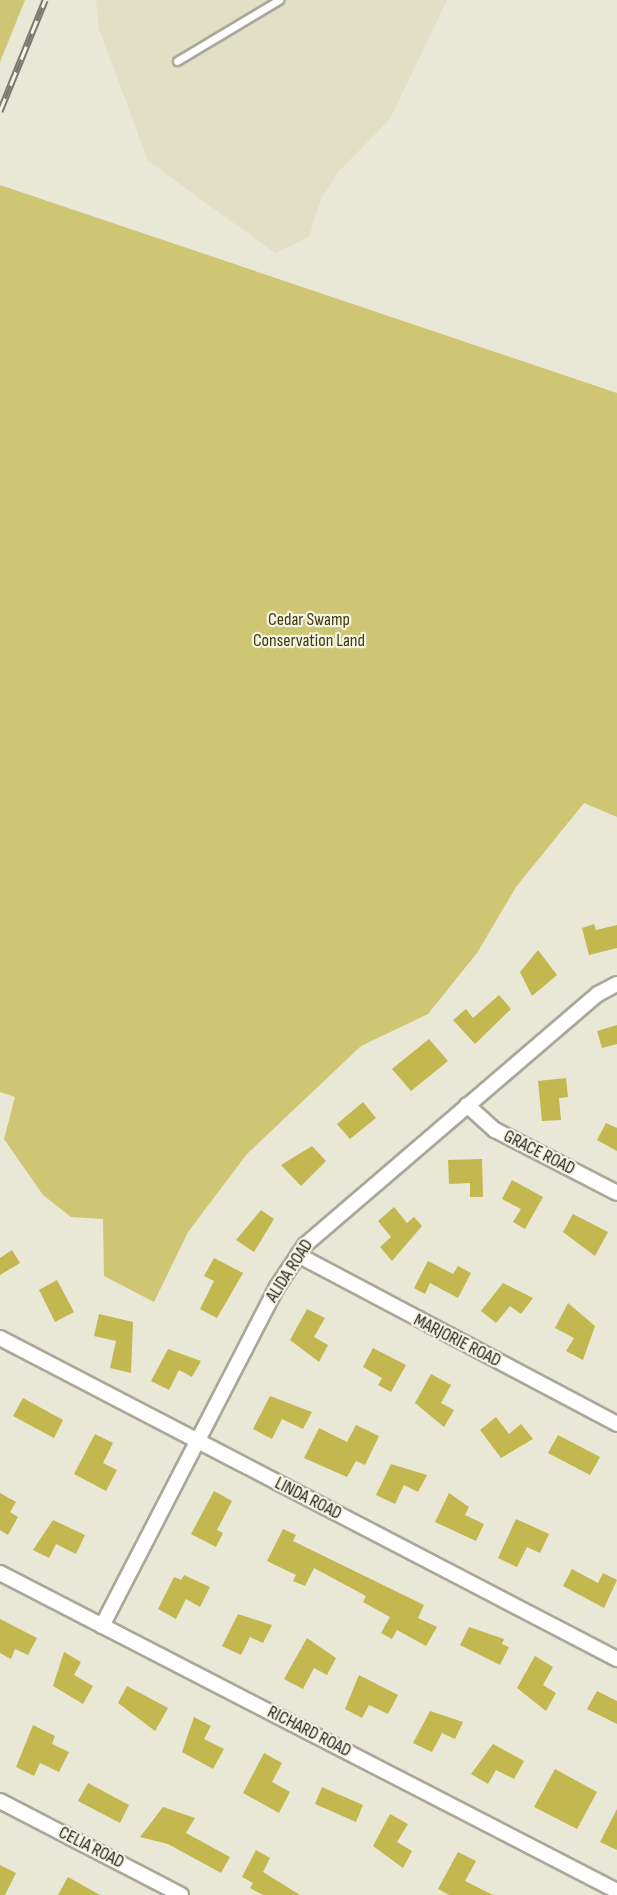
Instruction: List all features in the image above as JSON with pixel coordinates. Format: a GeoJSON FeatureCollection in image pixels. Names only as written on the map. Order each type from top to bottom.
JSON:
{"type":"FeatureCollection","features":[{"type":"Feature","properties":{"kind":"street","name":"ALIDA ROAD"},"geometry":{"type":"LineString","coordinates":[[102,1626],[197,1441],[298,1255],[330,1220],[466,1105],[617,984]]}},
{"type":"Feature","properties":{"kind":"street","name":"GRACE ROAD"},"geometry":{"type":"LineString","coordinates":[[466,1105],[495,1130],[617,1193]]}},
{"type":"Feature","properties":{"kind":"street","name":"MARJORIE ROAD"},"geometry":{"type":"LineString","coordinates":[[298,1255],[617,1424]]}},
{"type":"Feature","properties":{"kind":"street","name":"LINDA ROAD"},"geometry":{"type":"LineString","coordinates":[[0,1338],[617,1659]]}},
{"type":"Feature","properties":{"kind":"street","name":"RICHARD ROAD"},"geometry":{"type":"LineString","coordinates":[[0,1573],[617,1891]]}},
{"type":"Feature","properties":{"kind":"street","name":"CELIA ROAD"},"geometry":{"type":"LineString","coordinates":[[0,1801],[160,1890],[181,1895]]}},
{"type":"Feature","properties":{"kind":"lane"},"geometry":{"type":"LineString","coordinates":[[177,61],[279,0]]}},
{"type":"Feature","properties":{"kind":"shaded area"},"geometry":{"type":"Polygon","coordinates":[[[96,0],[447,0],[390,119],[338,172],[321,199],[309,237],[275,253],[148,161],[99,29],[96,0]]]}},
{"type":"Feature","properties":{"kind":"green space"},"geometry":{"type":"Polygon","coordinates":[[[0,0],[25,0],[0,62],[0,0]]]}},
{"type":"Feature","properties":{"kind":"green space","name":"Cedar Swamp Conservation Land"},"geometry":{"type":"Polygon","coordinates":[[[0,185],[617,393],[617,817],[584,803],[516,887],[477,953],[428,1014],[361,1046],[247,1154],[188,1232],[154,1302],[104,1276],[103,1219],[71,1217],[43,1195],[4,1139],[15,1097],[0,1092],[0,185]]]}},
{"type":"Feature","properties":{"kind":"building"},"geometry":{"type":"Polygon","coordinates":[[[594,924],[596,930],[617,925],[617,948],[589,955],[582,928],[594,924]]]}},
{"type":"Feature","properties":{"kind":"building"},"geometry":{"type":"Polygon","coordinates":[[[538,950],[557,975],[532,996],[520,972],[538,950]]]}},
{"type":"Feature","properties":{"kind":"building"},"geometry":{"type":"Polygon","coordinates":[[[499,995],[511,1009],[475,1044],[453,1020],[466,1009],[473,1018],[499,995]]]}},
{"type":"Feature","properties":{"kind":"building"},"geometry":{"type":"Polygon","coordinates":[[[617,1025],[617,1044],[602,1048],[597,1031],[617,1025]]]}},
{"type":"Feature","properties":{"kind":"building"},"geometry":{"type":"Polygon","coordinates":[[[429,1039],[448,1061],[411,1091],[392,1069],[429,1039]]]}},
{"type":"Feature","properties":{"kind":"building"},"geometry":{"type":"Polygon","coordinates":[[[566,1078],[568,1097],[559,1098],[561,1120],[542,1121],[538,1081],[566,1078]]]}},
{"type":"Feature","properties":{"kind":"building"},"geometry":{"type":"Polygon","coordinates":[[[363,1102],[376,1118],[350,1139],[337,1124],[363,1102]]]}},
{"type":"Feature","properties":{"kind":"building"},"geometry":{"type":"Polygon","coordinates":[[[606,1123],[617,1128],[617,1151],[597,1140],[606,1123]]]}},
{"type":"Feature","properties":{"kind":"building"},"geometry":{"type":"Polygon","coordinates":[[[312,1146],[326,1161],[301,1186],[281,1165],[312,1146]]]}},
{"type":"Feature","properties":{"kind":"building"},"geometry":{"type":"Polygon","coordinates":[[[482,1159],[483,1197],[470,1197],[470,1183],[449,1184],[448,1160],[482,1159]]]}},
{"type":"Feature","properties":{"kind":"building"},"geometry":{"type":"Polygon","coordinates":[[[512,1180],[543,1197],[525,1229],[513,1222],[521,1209],[502,1199],[512,1180]]]}},
{"type":"Feature","properties":{"kind":"building"},"geometry":{"type":"Polygon","coordinates":[[[394,1207],[407,1223],[414,1217],[422,1226],[392,1261],[380,1247],[391,1237],[378,1221],[394,1207]]]}},
{"type":"Feature","properties":{"kind":"building"},"geometry":{"type":"Polygon","coordinates":[[[261,1210],[274,1219],[254,1252],[236,1240],[261,1210]]]}},
{"type":"Feature","properties":{"kind":"building"},"geometry":{"type":"Polygon","coordinates":[[[573,1214],[608,1232],[595,1256],[563,1232],[573,1214]]]}},
{"type":"Feature","properties":{"kind":"building"},"geometry":{"type":"Polygon","coordinates":[[[12,1250],[20,1263],[0,1275],[0,1258],[12,1250]]]}},
{"type":"Feature","properties":{"kind":"building"},"geometry":{"type":"Polygon","coordinates":[[[214,1258],[243,1273],[217,1318],[200,1309],[214,1281],[204,1276],[214,1258]]]}},
{"type":"Feature","properties":{"kind":"building"},"geometry":{"type":"Polygon","coordinates":[[[428,1261],[453,1274],[458,1266],[471,1273],[458,1298],[430,1283],[425,1294],[414,1288],[428,1261]]]}},
{"type":"Feature","properties":{"kind":"building"},"geometry":{"type":"Polygon","coordinates":[[[57,1280],[74,1312],[55,1322],[39,1290],[57,1280]]]}},
{"type":"Feature","properties":{"kind":"building"},"geometry":{"type":"Polygon","coordinates":[[[503,1283],[533,1298],[521,1314],[510,1306],[496,1323],[481,1311],[503,1283]]]}},
{"type":"Feature","properties":{"kind":"building"},"geometry":{"type":"Polygon","coordinates":[[[568,1303],[595,1326],[583,1360],[566,1351],[574,1338],[555,1328],[568,1303]]]}},
{"type":"Feature","properties":{"kind":"building"},"geometry":{"type":"Polygon","coordinates":[[[307,1309],[325,1318],[314,1337],[328,1345],[319,1362],[290,1340],[307,1309]]]}},
{"type":"Feature","properties":{"kind":"building"},"geometry":{"type":"Polygon","coordinates":[[[99,1314],[133,1322],[131,1373],[110,1368],[116,1341],[94,1336],[99,1314]]]}},
{"type":"Feature","properties":{"kind":"building"},"geometry":{"type":"Polygon","coordinates":[[[373,1348],[406,1365],[391,1392],[378,1385],[382,1378],[363,1367],[373,1348]]]}},
{"type":"Feature","properties":{"kind":"building"},"geometry":{"type":"Polygon","coordinates":[[[168,1349],[201,1361],[192,1377],[179,1370],[169,1390],[151,1381],[168,1349]]]}},
{"type":"Feature","properties":{"kind":"building"},"geometry":{"type":"Polygon","coordinates":[[[431,1374],[451,1385],[441,1403],[454,1410],[444,1427],[415,1403],[431,1374]]]}},
{"type":"Feature","properties":{"kind":"building"},"geometry":{"type":"Polygon","coordinates":[[[270,1396],[312,1412],[303,1429],[282,1419],[272,1439],[253,1429],[270,1396]]]}},
{"type":"Feature","properties":{"kind":"building"},"geometry":{"type":"Polygon","coordinates":[[[23,1398],[63,1420],[54,1438],[13,1416],[23,1398]]]}},
{"type":"Feature","properties":{"kind":"building"},"geometry":{"type":"Polygon","coordinates":[[[496,1417],[509,1434],[521,1424],[533,1439],[501,1458],[480,1430],[496,1417]]]}},
{"type":"Feature","properties":{"kind":"building"},"geometry":{"type":"Polygon","coordinates":[[[356,1425],[379,1436],[365,1465],[356,1461],[347,1477],[304,1458],[319,1428],[347,1442],[356,1425]]]}},
{"type":"Feature","properties":{"kind":"building"},"geometry":{"type":"Polygon","coordinates":[[[95,1434],[113,1443],[103,1463],[117,1470],[106,1491],[74,1474],[95,1434]]]}},
{"type":"Feature","properties":{"kind":"building"},"geometry":{"type":"Polygon","coordinates":[[[558,1435],[600,1457],[590,1475],[548,1453],[558,1435]]]}},
{"type":"Feature","properties":{"kind":"building"},"geometry":{"type":"Polygon","coordinates":[[[391,1464],[427,1475],[418,1492],[404,1485],[395,1504],[376,1495],[391,1464]]]}},
{"type":"Feature","properties":{"kind":"building"},"geometry":{"type":"Polygon","coordinates":[[[214,1491],[232,1501],[217,1530],[223,1533],[216,1547],[191,1534],[214,1491]]]}},
{"type":"Feature","properties":{"kind":"building"},"geometry":{"type":"Polygon","coordinates":[[[0,1493],[16,1502],[10,1512],[18,1517],[8,1535],[0,1530],[0,1493]]]}},
{"type":"Feature","properties":{"kind":"building"},"geometry":{"type":"Polygon","coordinates":[[[449,1493],[469,1507],[465,1515],[484,1524],[476,1541],[435,1522],[449,1493]]]}},
{"type":"Feature","properties":{"kind":"building"},"geometry":{"type":"Polygon","coordinates":[[[516,1519],[549,1534],[540,1553],[527,1547],[517,1567],[498,1558],[516,1519]]]}},
{"type":"Feature","properties":{"kind":"building"},"geometry":{"type":"Polygon","coordinates":[[[53,1520],[85,1535],[76,1554],[56,1544],[49,1558],[33,1550],[53,1520]]]}},
{"type":"Feature","properties":{"kind":"building"},"geometry":{"type":"Polygon","coordinates":[[[283,1529],[296,1535],[293,1541],[424,1605],[418,1618],[437,1627],[426,1646],[397,1630],[392,1639],[381,1633],[390,1617],[363,1602],[366,1596],[314,1568],[305,1586],[293,1581],[296,1575],[267,1561],[283,1529]]]}},
{"type":"Feature","properties":{"kind":"building"},"geometry":{"type":"Polygon","coordinates":[[[572,1569],[598,1583],[603,1573],[617,1580],[604,1608],[563,1586],[572,1569]]]}},
{"type":"Feature","properties":{"kind":"building"},"geometry":{"type":"Polygon","coordinates":[[[184,1575],[210,1587],[200,1607],[186,1599],[176,1619],[158,1609],[174,1577],[181,1580],[184,1575]]]}},
{"type":"Feature","properties":{"kind":"building"},"geometry":{"type":"Polygon","coordinates":[[[238,1614],[272,1625],[263,1643],[250,1637],[241,1655],[222,1646],[238,1614]]]}},
{"type":"Feature","properties":{"kind":"building"},"geometry":{"type":"Polygon","coordinates":[[[0,1619],[37,1638],[28,1655],[15,1649],[11,1659],[0,1653],[0,1619]]]}},
{"type":"Feature","properties":{"kind":"building"},"geometry":{"type":"Polygon","coordinates":[[[469,1627],[504,1639],[502,1644],[509,1647],[500,1665],[460,1645],[469,1627]]]}},
{"type":"Feature","properties":{"kind":"building"},"geometry":{"type":"Polygon","coordinates":[[[307,1638],[336,1658],[327,1675],[314,1668],[303,1689],[284,1679],[307,1638]]]}},
{"type":"Feature","properties":{"kind":"building"},"geometry":{"type":"Polygon","coordinates":[[[64,1652],[81,1662],[74,1675],[93,1686],[83,1704],[53,1686],[64,1652]]]}},
{"type":"Feature","properties":{"kind":"building"},"geometry":{"type":"Polygon","coordinates":[[[535,1656],[553,1667],[543,1685],[556,1693],[546,1711],[517,1688],[535,1656]]]}},
{"type":"Feature","properties":{"kind":"building"},"geometry":{"type":"Polygon","coordinates":[[[359,1675],[398,1695],[388,1714],[369,1705],[362,1718],[345,1709],[359,1675]]]}},
{"type":"Feature","properties":{"kind":"building"},"geometry":{"type":"Polygon","coordinates":[[[127,1686],[168,1708],[155,1731],[118,1703],[127,1686]]]}},
{"type":"Feature","properties":{"kind":"building"},"geometry":{"type":"Polygon","coordinates":[[[597,1691],[617,1701],[617,1724],[587,1709],[597,1691]]]}},
{"type":"Feature","properties":{"kind":"building"},"geometry":{"type":"Polygon","coordinates":[[[430,1711],[463,1722],[455,1739],[442,1733],[432,1752],[413,1743],[430,1711]]]}},
{"type":"Feature","properties":{"kind":"building"},"geometry":{"type":"Polygon","coordinates":[[[194,1717],[211,1726],[204,1739],[224,1749],[213,1769],[182,1752],[194,1717]]]}},
{"type":"Feature","properties":{"kind":"building"},"geometry":{"type":"Polygon","coordinates":[[[33,1725],[55,1736],[52,1744],[69,1752],[59,1772],[40,1763],[34,1776],[16,1767],[33,1725]]]}},
{"type":"Feature","properties":{"kind":"building"},"geometry":{"type":"Polygon","coordinates":[[[493,1744],[524,1761],[514,1779],[496,1770],[488,1784],[471,1774],[493,1744]]]}},
{"type":"Feature","properties":{"kind":"building"},"geometry":{"type":"Polygon","coordinates":[[[264,1753],[282,1763],[272,1782],[290,1792],[279,1813],[243,1793],[264,1753]]]}},
{"type":"Feature","properties":{"kind":"building"},"geometry":{"type":"Polygon","coordinates":[[[555,1769],[597,1792],[577,1829],[534,1807],[555,1769]]]}},
{"type":"Feature","properties":{"kind":"building"},"geometry":{"type":"Polygon","coordinates":[[[88,1783],[129,1805],[120,1823],[78,1801],[88,1783]]]}},
{"type":"Feature","properties":{"kind":"building"},"geometry":{"type":"Polygon","coordinates":[[[322,1787],[363,1805],[356,1822],[315,1804],[322,1787]]]}},
{"type":"Feature","properties":{"kind":"building"},"geometry":{"type":"Polygon","coordinates":[[[163,1807],[195,1818],[186,1833],[230,1857],[221,1873],[168,1844],[140,1837],[163,1807]]]}},
{"type":"Feature","properties":{"kind":"building"},"geometry":{"type":"Polygon","coordinates":[[[617,1809],[617,1850],[600,1842],[617,1809]]]}},
{"type":"Feature","properties":{"kind":"building"},"geometry":{"type":"Polygon","coordinates":[[[390,1814],[408,1824],[397,1842],[412,1851],[403,1868],[373,1846],[390,1814]]]}},
{"type":"Feature","properties":{"kind":"building"},"geometry":{"type":"Polygon","coordinates":[[[256,1850],[270,1858],[263,1872],[300,1895],[263,1895],[250,1888],[253,1883],[242,1877],[256,1850]]]}},
{"type":"Feature","properties":{"kind":"building"},"geometry":{"type":"Polygon","coordinates":[[[458,1852],[476,1861],[465,1881],[493,1895],[449,1895],[438,1889],[458,1852]]]}},
{"type":"Feature","properties":{"kind":"building"},"geometry":{"type":"Polygon","coordinates":[[[0,1865],[16,1873],[5,1895],[0,1895],[0,1865]]]}},
{"type":"Feature","properties":{"kind":"building"},"geometry":{"type":"Polygon","coordinates":[[[68,1877],[100,1895],[58,1895],[68,1877]]]}},
{"type":"Feature","properties":{"kind":"railway"},"geometry":{"type":"LineString","coordinates":[[0,111],[45,0]]}}]}
